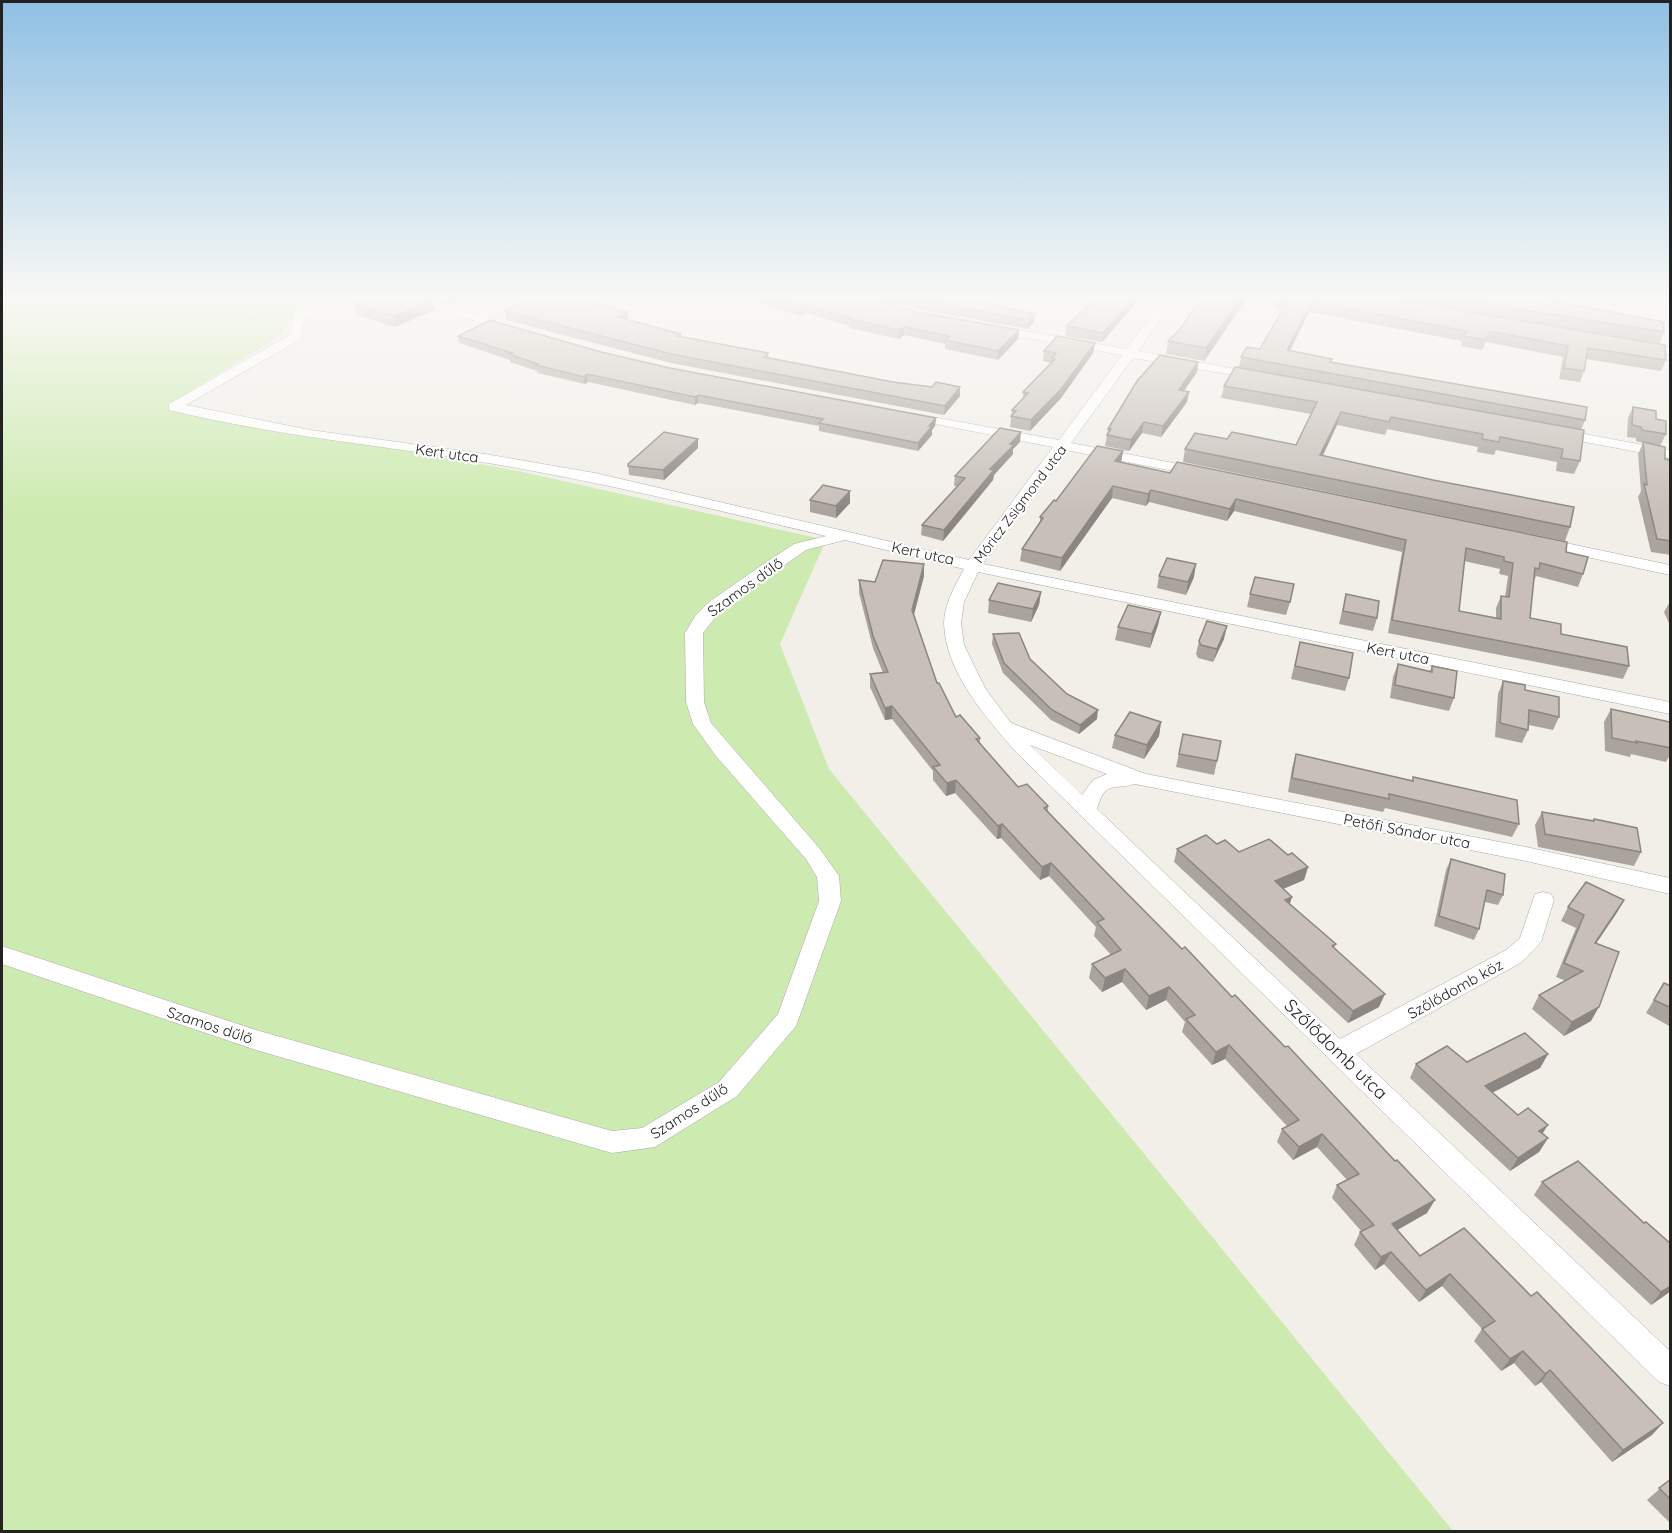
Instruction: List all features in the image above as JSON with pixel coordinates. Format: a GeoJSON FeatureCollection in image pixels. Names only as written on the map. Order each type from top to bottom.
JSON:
{"type":"FeatureCollection","features":[{"type":"Feature","properties":{"kind":"street","name":"Kert utca"},"geometry":{"type":"LineString","coordinates":[[241,369],[174,407],[310,434],[485,458],[595,477],[1003,573],[1671,708]]}},
{"type":"Feature","properties":{"kind":"street","name":"Móricz Zsigmond utca"},"geometry":{"type":"LineString","coordinates":[[1003,726],[974,686],[957,648],[952,624],[955,603],[974,565],[1120,369]]}},
{"type":"Feature","properties":{"kind":"street"},"geometry":{"type":"LineString","coordinates":[[1216,369],[1269,379]]}},
{"type":"Feature","properties":{"kind":"street"},"geometry":{"type":"LineString","coordinates":[[891,411],[1216,476]]}},
{"type":"Feature","properties":{"kind":"street"},"geometry":{"type":"LineString","coordinates":[[1538,429],[1671,454]]}},
{"type":"Feature","properties":{"kind":"street","name":"Szamos dűlő"},"geometry":{"type":"LineString","coordinates":[[2,955],[256,1040],[531,1119],[612,1142],[646,1139],[728,1089],[788,1019],[830,901],[828,876],[813,854],[723,752],[702,724],[695,702],[694,633],[702,619],[715,606],[800,547],[843,536]]}},
{"type":"Feature","properties":{"kind":"street"},"geometry":{"type":"LineString","coordinates":[[1531,541],[1671,570]]}},
{"type":"Feature","properties":{"kind":"street","name":"Petőfi Sándor utca"},"geometry":{"type":"LineString","coordinates":[[1003,726],[1064,752],[1143,780]]}},
{"type":"Feature","properties":{"kind":"street","name":"Szőlődomb utca"},"geometry":{"type":"LineString","coordinates":[[1003,726],[1035,762],[1671,1371]]}},
{"type":"Feature","properties":{"kind":"street","name":"Petőfi Sándor utca"},"geometry":{"type":"LineString","coordinates":[[1086,811],[1091,792],[1104,782],[1118,778],[1143,780],[1526,854],[1671,886]]}},
{"type":"Feature","properties":{"kind":"street","name":"Szőlődomb köz"},"geometry":{"type":"LineString","coordinates":[[1339,1051],[1514,956],[1530,942],[1543,900]]}},
{"type":"Feature","properties":{"kind":"green space"},"geometry":{"type":"Polygon","coordinates":[[[2,369],[227,369],[167,405],[523,472],[826,540],[780,644],[829,769],[1453,1531],[2,1532],[2,369]]]}},
{"type":"Feature","properties":{"kind":"building"},"geometry":{"type":"Polygon","coordinates":[[[550,369],[673,369],[936,418],[918,443],[819,423],[823,419],[698,395],[695,397],[587,374],[584,377],[550,369]]]}},
{"type":"Feature","properties":{"kind":"building"},"geometry":{"type":"Polygon","coordinates":[[[748,369],[824,369],[893,382],[932,387],[936,382],[960,387],[945,406],[748,369]]]}},
{"type":"Feature","properties":{"kind":"building"},"geometry":{"type":"Polygon","coordinates":[[[1046,369],[1076,369],[1062,388],[1031,420],[1011,416],[1016,411],[1012,410],[1028,393],[1023,392],[1046,369]]]}},
{"type":"Feature","properties":{"kind":"building"},"geometry":{"type":"Polygon","coordinates":[[[1148,369],[1194,369],[1179,390],[1189,392],[1163,426],[1144,422],[1131,440],[1107,435],[1111,429],[1108,429],[1137,381],[1148,369]]]}},
{"type":"Feature","properties":{"kind":"building"},"geometry":{"type":"Polygon","coordinates":[[[1234,369],[1244,369],[1584,430],[1580,461],[1561,458],[1563,449],[1500,437],[1499,442],[1482,439],[1483,434],[1391,417],[1389,422],[1341,412],[1320,455],[1433,480],[1574,507],[1570,527],[1185,449],[1195,433],[1227,439],[1232,432],[1296,445],[1317,402],[1224,386],[1234,369]]]}},
{"type":"Feature","properties":{"kind":"building"},"geometry":{"type":"Polygon","coordinates":[[[1304,369],[1367,369],[1587,407],[1585,420],[1304,369]]]}},
{"type":"Feature","properties":{"kind":"building"},"geometry":{"type":"Polygon","coordinates":[[[1633,407],[1656,411],[1656,419],[1666,421],[1666,434],[1642,430],[1641,427],[1632,425],[1633,407]]]}},
{"type":"Feature","properties":{"kind":"building"},"geometry":{"type":"Polygon","coordinates":[[[1000,428],[1021,432],[1010,444],[1014,445],[990,469],[994,470],[944,530],[922,525],[965,478],[955,476],[1000,428]]]}},
{"type":"Feature","properties":{"kind":"building"},"geometry":{"type":"Polygon","coordinates":[[[664,432],[698,439],[663,470],[628,466],[628,464],[664,432]]]}},
{"type":"Feature","properties":{"kind":"building"},"geometry":{"type":"Polygon","coordinates":[[[1643,442],[1665,447],[1665,459],[1671,460],[1671,541],[1657,539],[1644,484],[1647,485],[1643,442]]]}},
{"type":"Feature","properties":{"kind":"building"},"geometry":{"type":"Polygon","coordinates":[[[1097,446],[1123,451],[1115,461],[1170,473],[1177,462],[1567,542],[1566,552],[1588,557],[1583,574],[1540,563],[1539,569],[1535,568],[1530,618],[1561,624],[1561,634],[1627,647],[1629,666],[1392,620],[1406,540],[1236,499],[1230,509],[1151,490],[1148,494],[1113,486],[1062,558],[1022,549],[1043,518],[1040,517],[1054,500],[1056,501],[1097,446]],[[1466,548],[1459,611],[1501,619],[1501,596],[1509,597],[1513,563],[1504,561],[1504,557],[1466,548]]]}},
{"type":"Feature","properties":{"kind":"building"},"geometry":{"type":"Polygon","coordinates":[[[823,485],[850,491],[836,506],[810,500],[823,485]]]}},
{"type":"Feature","properties":{"kind":"building"},"geometry":{"type":"Polygon","coordinates":[[[1167,558],[1196,564],[1188,582],[1159,576],[1167,558]]]}},
{"type":"Feature","properties":{"kind":"building"},"geometry":{"type":"Polygon","coordinates":[[[883,560],[924,564],[912,610],[937,683],[956,717],[960,715],[980,738],[976,739],[1018,787],[1027,784],[1048,806],[1044,808],[1099,865],[1182,949],[1185,947],[1232,997],[1235,995],[1285,1047],[1288,1046],[1395,1161],[1397,1160],[1435,1200],[1392,1224],[1420,1256],[1464,1228],[1531,1296],[1537,1292],[1663,1423],[1623,1450],[1550,1370],[1545,1374],[1523,1351],[1510,1359],[1482,1329],[1495,1321],[1450,1274],[1426,1290],[1391,1252],[1381,1257],[1360,1232],[1374,1225],[1337,1185],[1359,1174],[1322,1134],[1299,1147],[1282,1129],[1299,1120],[1229,1045],[1216,1052],[1186,1019],[1195,1015],[1169,987],[1149,996],[1125,969],[1105,978],[1092,964],[1121,950],[1097,922],[1104,919],[1051,863],[1042,867],[1002,824],[998,826],[956,780],[947,783],[933,767],[940,765],[892,706],[885,708],[870,674],[888,672],[873,636],[859,580],[875,582],[883,560]]]}},
{"type":"Feature","properties":{"kind":"building"},"geometry":{"type":"Polygon","coordinates":[[[1255,577],[1294,584],[1290,602],[1250,594],[1255,577]]]}},
{"type":"Feature","properties":{"kind":"building"},"geometry":{"type":"Polygon","coordinates":[[[998,583],[1041,592],[1033,609],[989,600],[998,583]]]}},
{"type":"Feature","properties":{"kind":"building"},"geometry":{"type":"Polygon","coordinates":[[[1346,594],[1379,601],[1377,618],[1343,611],[1346,594]]]}},
{"type":"Feature","properties":{"kind":"building"},"geometry":{"type":"Polygon","coordinates":[[[1128,605],[1161,612],[1152,634],[1118,627],[1128,605]]]}},
{"type":"Feature","properties":{"kind":"building"},"geometry":{"type":"Polygon","coordinates":[[[1207,621],[1227,626],[1217,649],[1201,645],[1199,641],[1207,621]]]}},
{"type":"Feature","properties":{"kind":"building"},"geometry":{"type":"Polygon","coordinates":[[[1019,633],[1030,659],[1067,694],[1098,710],[1080,725],[1052,710],[1004,663],[993,634],[1019,633]]]}},
{"type":"Feature","properties":{"kind":"building"},"geometry":{"type":"Polygon","coordinates":[[[1300,642],[1353,653],[1349,678],[1295,666],[1300,642]]]}},
{"type":"Feature","properties":{"kind":"building"},"geometry":{"type":"Polygon","coordinates":[[[1398,664],[1432,672],[1432,666],[1457,671],[1454,698],[1395,685],[1398,664]]]}},
{"type":"Feature","properties":{"kind":"building"},"geometry":{"type":"Polygon","coordinates":[[[1503,681],[1525,685],[1525,690],[1559,697],[1559,717],[1529,710],[1528,730],[1500,723],[1503,681]]]}},
{"type":"Feature","properties":{"kind":"building"},"geometry":{"type":"Polygon","coordinates":[[[1611,709],[1670,722],[1671,748],[1612,738],[1611,709]]]}},
{"type":"Feature","properties":{"kind":"building"},"geometry":{"type":"Polygon","coordinates":[[[1130,712],[1161,722],[1147,745],[1115,735],[1130,712]]]}},
{"type":"Feature","properties":{"kind":"building"},"geometry":{"type":"Polygon","coordinates":[[[1183,734],[1221,741],[1217,761],[1179,754],[1183,734]]]}},
{"type":"Feature","properties":{"kind":"building"},"geometry":{"type":"Polygon","coordinates":[[[1296,754],[1413,781],[1413,777],[1517,800],[1519,824],[1389,794],[1389,799],[1292,778],[1296,754]]]}},
{"type":"Feature","properties":{"kind":"building"},"geometry":{"type":"Polygon","coordinates":[[[1542,812],[1637,828],[1641,852],[1545,834],[1542,812]]]}},
{"type":"Feature","properties":{"kind":"building"},"geometry":{"type":"Polygon","coordinates":[[[1206,835],[1217,844],[1225,840],[1239,852],[1269,839],[1288,855],[1292,853],[1308,867],[1275,881],[1292,897],[1285,900],[1336,944],[1332,946],[1385,994],[1353,1011],[1177,849],[1206,835]]]}},
{"type":"Feature","properties":{"kind":"building"},"geometry":{"type":"Polygon","coordinates":[[[1451,859],[1505,874],[1503,895],[1487,890],[1479,929],[1439,916],[1451,859]]]}},
{"type":"Feature","properties":{"kind":"building"},"geometry":{"type":"Polygon","coordinates":[[[1586,882],[1624,900],[1595,943],[1619,952],[1599,1007],[1572,1022],[1539,995],[1583,971],[1564,963],[1584,915],[1568,907],[1586,882]]]}},
{"type":"Feature","properties":{"kind":"building"},"geometry":{"type":"Polygon","coordinates":[[[1664,983],[1671,986],[1671,1008],[1654,1000],[1664,983]]]}},
{"type":"Feature","properties":{"kind":"building"},"geometry":{"type":"Polygon","coordinates":[[[1525,1033],[1548,1054],[1485,1086],[1518,1115],[1528,1108],[1548,1125],[1539,1131],[1548,1138],[1518,1158],[1416,1064],[1447,1046],[1467,1062],[1525,1033]]]}},
{"type":"Feature","properties":{"kind":"building"},"geometry":{"type":"Polygon","coordinates":[[[1578,1161],[1644,1223],[1646,1222],[1671,1244],[1671,1286],[1661,1292],[1542,1182],[1578,1161]]]}},
{"type":"Feature","properties":{"kind":"building"},"geometry":{"type":"Polygon","coordinates":[[[1671,1479],[1671,1500],[1659,1488],[1671,1479]]]}}]}
